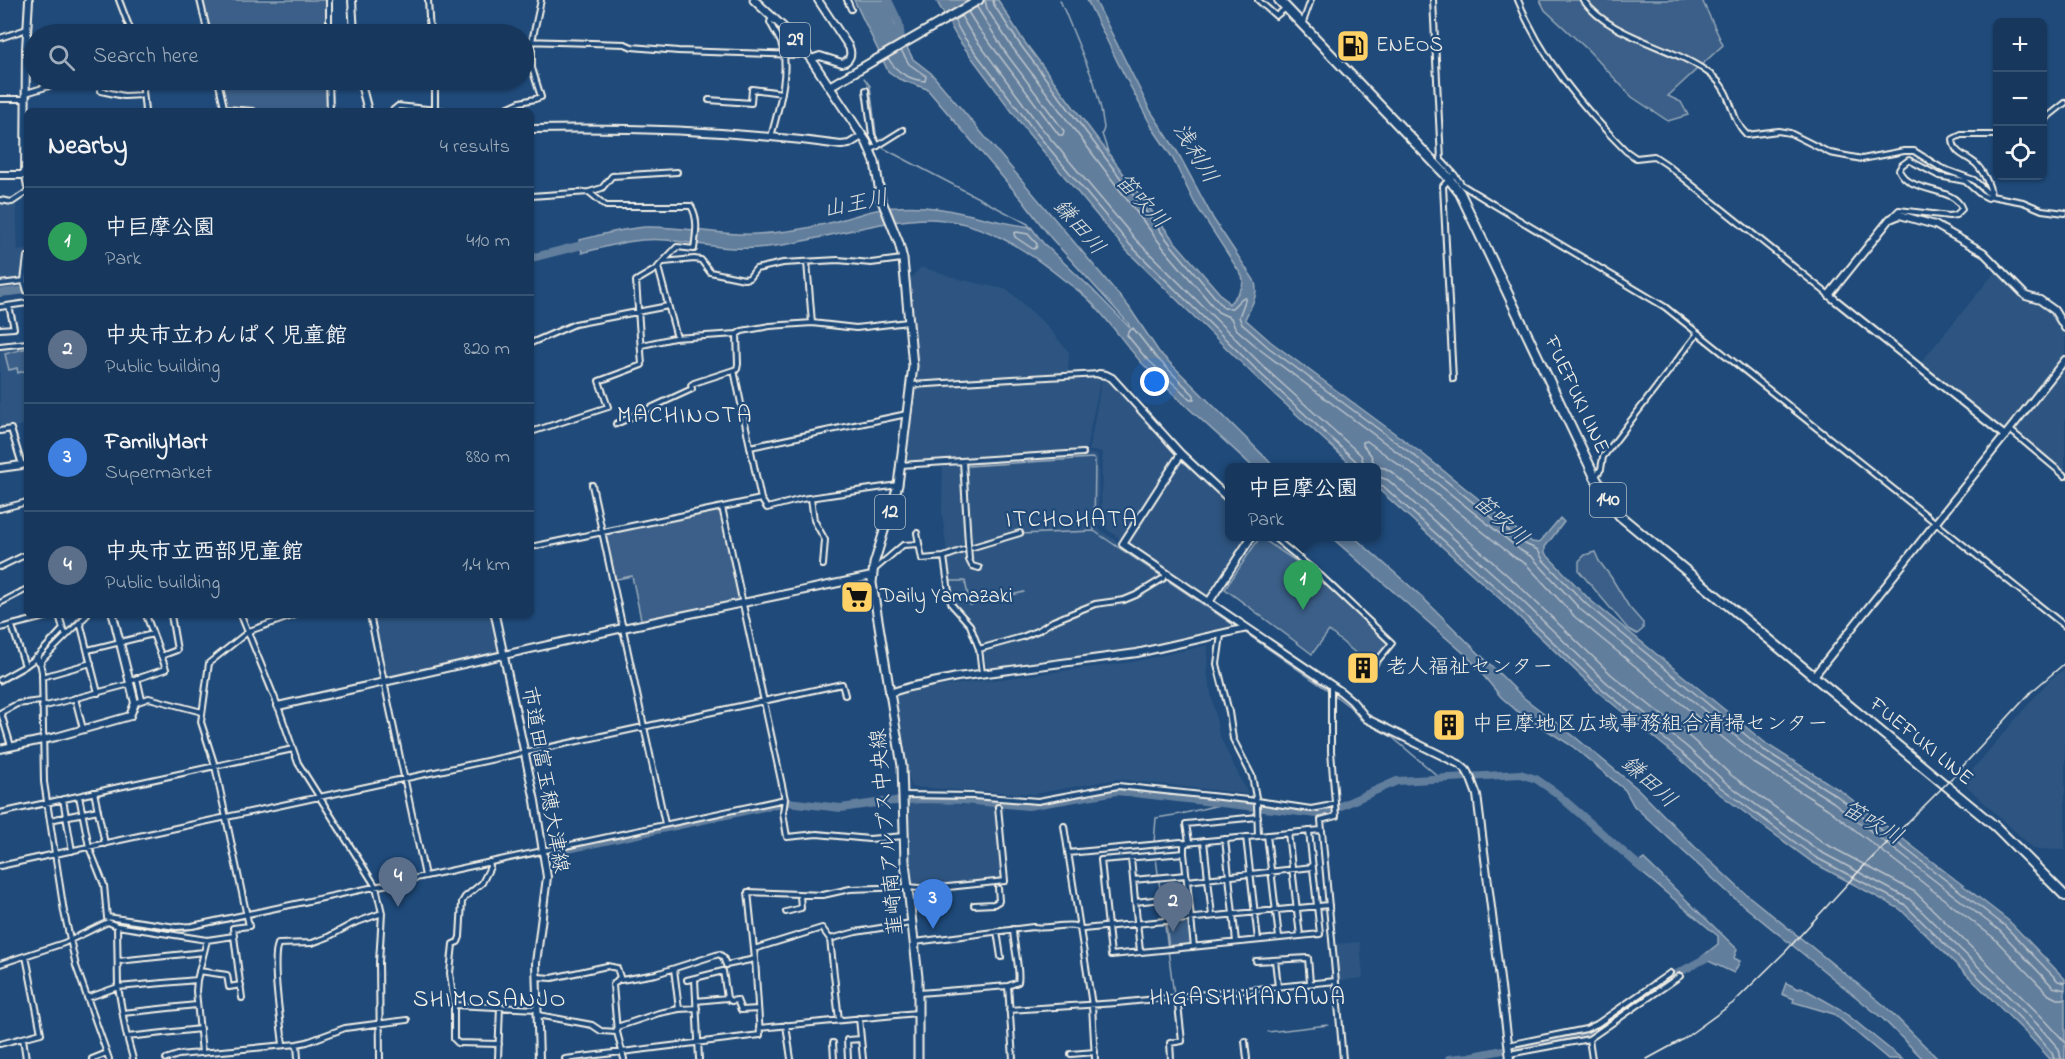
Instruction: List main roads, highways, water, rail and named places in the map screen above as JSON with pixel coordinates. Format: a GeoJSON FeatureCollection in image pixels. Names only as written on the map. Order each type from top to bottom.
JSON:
{"type":"FeatureCollection","features":[{"type":"Feature","properties":{"kind":"highway","name":"FUEFUKI LINE"},"geometry":{"type":"LineString","coordinates":[[1279,0],[1452,177],[1595,477],[1615,510],[1639,534],[1996,827],[2065,896]]}},
{"type":"Feature","properties":{"kind":"main road","name":"29"},"geometry":{"type":"LineString","coordinates":[[754,0],[804,50],[830,86]]}},
{"type":"Feature","properties":{"kind":"main road"},"geometry":{"type":"LineString","coordinates":[[830,86],[979,0]]}},
{"type":"Feature","properties":{"kind":"main road","name":"韮崎南アルプス中央線"},"geometry":{"type":"LineString","coordinates":[[830,86],[862,135],[874,148],[881,199],[903,259],[913,366],[898,485],[872,576],[901,752],[904,836],[918,993],[918,1059]]}},
{"type":"Feature","properties":{"kind":"water"},"geometry":{"type":"Polygon","coordinates":[[[854,0],[887,0],[896,26],[913,59],[931,73],[1129,307],[1159,352],[1271,463],[1249,463],[1154,376],[1098,310],[1078,291],[1018,247],[1002,238],[967,225],[930,219],[909,220],[778,246],[723,247],[655,239],[623,243],[582,253],[579,240],[647,227],[728,234],[784,232],[887,208],[914,206],[948,210],[1031,227],[1043,243],[1130,328],[1051,238],[1023,201],[927,89],[899,79],[888,71],[854,0]]]}},
{"type":"Feature","properties":{"kind":"water","name":"笛吹川"},"geometry":{"type":"Polygon","coordinates":[[[936,0],[998,0],[1023,40],[1175,242],[1229,304],[1243,284],[1242,276],[1194,202],[1172,157],[1153,129],[1087,0],[1095,0],[1150,110],[1178,153],[1214,220],[1254,280],[1255,295],[1245,319],[1271,342],[1424,455],[1532,542],[1539,543],[1560,518],[1564,522],[1545,547],[1545,553],[1590,600],[1768,745],[1841,791],[2009,921],[2065,979],[2065,1059],[2050,1059],[1900,909],[1812,862],[1717,792],[1598,692],[1499,598],[1381,492],[1381,463],[1350,463],[1259,380],[1126,250],[1028,133],[958,39],[936,0]]]}},
{"type":"Feature","properties":{"kind":"water"},"geometry":{"type":"Polygon","coordinates":[[[1336,541],[1359,541],[1420,595],[1524,698],[1638,789],[1741,890],[1885,1006],[1938,1059],[1923,1059],[1883,1019],[1733,897],[1634,806],[1625,790],[1572,746],[1518,712],[1501,697],[1468,657],[1336,541]]]}},
{"type":"Feature","properties":{"kind":"water"},"geometry":{"type":"Polygon","coordinates":[[[1644,859],[1737,949],[1734,958],[1740,961],[1734,973],[1706,960],[1703,956],[1718,944],[1718,936],[1634,866],[1644,859]]]}},
{"type":"Feature","properties":{"kind":"water"},"geometry":{"type":"Polygon","coordinates":[[[1786,983],[1799,989],[1801,987],[1840,1009],[1902,1059],[1888,1059],[1834,1014],[1793,1002],[1794,999],[1782,994],[1786,983]]]}},
{"type":"Feature","properties":{"kind":"waterway","name":"鎌田川"},"geometry":{"type":"LineString","coordinates":[[888,0],[899,23],[902,45]]}},
{"type":"Feature","properties":{"kind":"waterway"},"geometry":{"type":"LineString","coordinates":[[1060,0],[1094,82],[1104,128],[1102,134],[1108,152]]}},
{"type":"Feature","properties":{"kind":"waterway"},"geometry":{"type":"LineString","coordinates":[[836,34],[848,51]]}},
{"type":"Feature","properties":{"kind":"waterway"},"geometry":{"type":"LineString","coordinates":[[864,78],[870,86],[877,141]]}},
{"type":"Feature","properties":{"kind":"waterway"},"geometry":{"type":"LineString","coordinates":[[883,148],[1028,224],[1031,229]]}},
{"type":"Feature","properties":{"kind":"waterway","name":"山王川"},"geometry":{"type":"LineString","coordinates":[[534,257],[590,243]]}},
{"type":"Feature","properties":{"kind":"waterway"},"geometry":{"type":"LineString","coordinates":[[0,293],[24,290]]}},
{"type":"Feature","properties":{"kind":"waterway"},"geometry":{"type":"LineString","coordinates":[[968,466],[1092,458],[1095,460],[1094,530]]}},
{"type":"Feature","properties":{"kind":"waterway"},"geometry":{"type":"LineString","coordinates":[[1020,534],[1094,531],[1238,628]]}},
{"type":"Feature","properties":{"kind":"waterway"},"geometry":{"type":"LineString","coordinates":[[955,555],[993,543]]}},
{"type":"Feature","properties":{"kind":"waterway"},"geometry":{"type":"LineString","coordinates":[[949,581],[965,581],[970,605],[1024,592]]}},
{"type":"Feature","properties":{"kind":"waterway","name":"山王川"},"geometry":{"type":"LineString","coordinates":[[40,657],[78,618]]}},
{"type":"Feature","properties":{"kind":"waterway"},"geometry":{"type":"LineString","coordinates":[[1244,632],[1329,691]]}},
{"type":"Feature","properties":{"kind":"waterway","name":"山王川"},"geometry":{"type":"LineString","coordinates":[[0,684],[25,670],[37,660]]}},
{"type":"Feature","properties":{"kind":"waterway"},"geometry":{"type":"LineString","coordinates":[[1333,694],[1350,707],[1361,720],[1392,737],[1440,778]]}},
{"type":"Feature","properties":{"kind":"waterway"},"geometry":{"type":"LineString","coordinates":[[549,853],[787,802],[841,808],[922,799],[1028,806],[1117,791],[1317,814],[1325,813],[1397,781],[1520,774],[1536,779],[1555,792],[1644,870]]}},
{"type":"Feature","properties":{"kind":"waterway"},"geometry":{"type":"LineString","coordinates":[[1174,995],[1154,843],[1156,818],[1223,804]]}},
{"type":"Feature","properties":{"kind":"waterway"},"geometry":{"type":"LineString","coordinates":[[379,889],[539,855]]}},
{"type":"Feature","properties":{"kind":"waterway"},"geometry":{"type":"LineString","coordinates":[[249,917],[375,890]]}},
{"type":"Feature","properties":{"kind":"waterway"},"geometry":{"type":"LineString","coordinates":[[115,921],[183,931],[246,918]]}},
{"type":"Feature","properties":{"kind":"waterway"},"geometry":{"type":"LineString","coordinates":[[0,961],[65,940]]}},
{"type":"Feature","properties":{"kind":"waterway"},"geometry":{"type":"LineString","coordinates":[[1449,1059],[1585,1033],[1671,977],[1708,957],[1715,957]]}},
{"type":"Feature","properties":{"kind":"waterway"},"geometry":{"type":"LineString","coordinates":[[1135,1003],[1143,1002]]}},
{"type":"Feature","properties":{"kind":"waterway"},"geometry":{"type":"LineString","coordinates":[[1094,1007],[1128,1004]]}},
{"type":"Feature","properties":{"kind":"waterway"},"geometry":{"type":"LineString","coordinates":[[1013,1012],[1086,1007]]}},
{"type":"Feature","properties":{"kind":"waterway"},"geometry":{"type":"LineString","coordinates":[[1268,1032],[1328,1025]]}},
{"type":"Feature","properties":{"kind":"railway"},"geometry":{"type":"LineString","coordinates":[[1647,1059],[1682,1040],[1733,1003],[1951,779],[2031,692],[2065,663]]}},
{"type":"Feature","properties":{"kind":"place","name":"ENEOS"},"geometry":{"type":"Point","coordinates":[1353,46]}},
{"type":"Feature","properties":{"kind":"place","name":"Daily Yamazaki"},"geometry":{"type":"Point","coordinates":[857,597]}},
{"type":"Feature","properties":{"kind":"place","name":"中巨摩公園"},"geometry":{"type":"Point","coordinates":[1303,610]}},
{"type":"Feature","properties":{"kind":"place","name":"老人福祉センター"},"geometry":{"type":"Point","coordinates":[1363,668]}},
{"type":"Feature","properties":{"kind":"place","name":"中巨摩地区広域事務組合清掃センター"},"geometry":{"type":"Point","coordinates":[1449,725]}},
{"type":"Feature","properties":{"kind":"place","name":"中央市立西部児童館"},"geometry":{"type":"Point","coordinates":[398,907]}},
{"type":"Feature","properties":{"kind":"place","name":"FamilyMart"},"geometry":{"type":"Point","coordinates":[933,929]}},
{"type":"Feature","properties":{"kind":"place","name":"中央市立わんぱく児童館"},"geometry":{"type":"Point","coordinates":[1173,932]}},
{"type":"Feature","properties":{"kind":"district","name":"MACHINOTA"},"geometry":{"type":"Point","coordinates":[685,416]}},
{"type":"Feature","properties":{"kind":"district","name":"ITCHOHATA"},"geometry":{"type":"Point","coordinates":[1072,520]}},
{"type":"Feature","properties":{"kind":"district","name":"HIGASHIHANAWA"},"geometry":{"type":"Point","coordinates":[1248,998]}},
{"type":"Feature","properties":{"kind":"district","name":"SHIMOSANJO"},"geometry":{"type":"Point","coordinates":[490,1000]}},
{"type":"Feature","properties":{"kind":"water label","name":"浅利川"},"geometry":{"type":"Point","coordinates":[1194,154]}}]}
